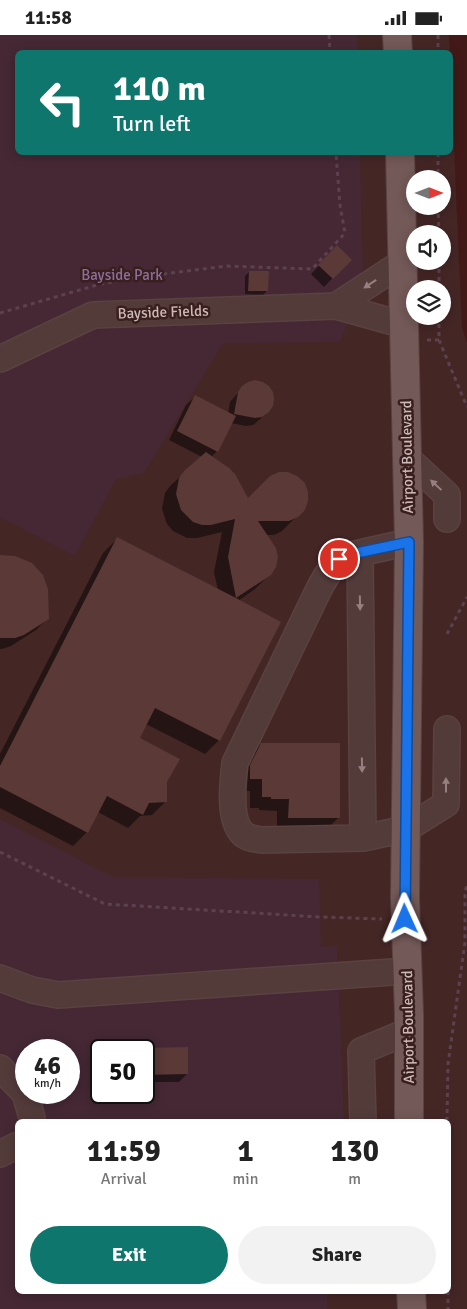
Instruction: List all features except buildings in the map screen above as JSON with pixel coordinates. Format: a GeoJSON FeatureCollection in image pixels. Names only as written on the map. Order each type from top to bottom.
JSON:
{"type":"FeatureCollection","features":[{"type":"Feature","properties":{"kind":"main road"},"geometry":{"type":"LineString","coordinates":[[397,35],[398,50]]}},
{"type":"Feature","properties":{"kind":"main road","name":"Airport Boulevard"},"geometry":{"type":"LineString","coordinates":[[400,155],[409,542],[405,906],[409,1119]]}},
{"type":"Feature","properties":{"kind":"main road"},"geometry":{"type":"LineString","coordinates":[[411,1294],[412,1309]]}},
{"type":"Feature","properties":{"kind":"lane"},"geometry":{"type":"LineString","coordinates":[[336,306],[403,263]]}},
{"type":"Feature","properties":{"kind":"lane","name":"Bayside Fields"},"geometry":{"type":"LineString","coordinates":[[0,359],[93,315],[336,306],[404,325]]}},
{"type":"Feature","properties":{"kind":"lane"},"geometry":{"type":"LineString","coordinates":[[407,458],[447,495],[447,519]]}},
{"type":"Feature","properties":{"kind":"lane"},"geometry":{"type":"LineString","coordinates":[[409,542],[347,555],[339,559],[331,568],[235,763],[232,789],[237,825],[242,833],[251,839],[262,840],[362,838],[406,829],[446,804],[447,729]]}},
{"type":"Feature","properties":{"kind":"lane"},"geometry":{"type":"LineString","coordinates":[[360,553],[362,838]]}},
{"type":"Feature","properties":{"kind":"lane"},"geometry":{"type":"LineString","coordinates":[[0,978],[32,990],[58,995],[407,971]]}},
{"type":"Feature","properties":{"kind":"lane"},"geometry":{"type":"LineString","coordinates":[[362,1119],[361,1051],[408,1031]]}},
{"type":"Feature","properties":{"kind":"lane"},"geometry":{"type":"LineString","coordinates":[[0,1068],[25,1093],[32,1119]]}},
{"type":"Feature","properties":{"kind":"lane"},"geometry":{"type":"LineString","coordinates":[[0,1154],[15,1146]]}},
{"type":"Feature","properties":{"kind":"path"},"geometry":{"type":"LineString","coordinates":[[329,35],[330,50]]}},
{"type":"Feature","properties":{"kind":"path"},"geometry":{"type":"LineString","coordinates":[[438,35],[438,50]]}},
{"type":"Feature","properties":{"kind":"path"},"geometry":{"type":"LineString","coordinates":[[0,313],[97,285],[132,278],[226,266],[312,269],[345,233],[340,205],[336,155]]}},
{"type":"Feature","properties":{"kind":"path"},"geometry":{"type":"LineString","coordinates":[[438,155],[438,170]]}},
{"type":"Feature","properties":{"kind":"path"},"geometry":{"type":"LineString","coordinates":[[439,325],[439,340],[467,407]]}},
{"type":"Feature","properties":{"kind":"path"},"geometry":{"type":"LineString","coordinates":[[447,634],[467,597]]}},
{"type":"Feature","properties":{"kind":"path"},"geometry":{"type":"LineString","coordinates":[[0,852],[105,904],[385,920]]}},
{"type":"Feature","properties":{"kind":"path"},"geometry":{"type":"LineString","coordinates":[[447,1119],[448,1064],[465,942],[465,892],[467,885]]}},
{"type":"Feature","properties":{"kind":"path"},"geometry":{"type":"LineString","coordinates":[[448,1294],[448,1309]]}},
{"type":"Feature","properties":{"kind":"green space","name":"Bayside Park"},"geometry":{"type":"Polygon","coordinates":[[[0,35],[357,35],[358,50],[15,50],[15,155],[360,155],[363,283],[340,342],[223,343],[144,473],[116,479],[75,556],[0,517],[0,35]]]}},
{"type":"Feature","properties":{"kind":"green space"},"geometry":{"type":"Polygon","coordinates":[[[0,819],[113,877],[319,879],[321,947],[337,946],[344,1119],[15,1119],[15,1294],[327,1294],[327,1309],[0,1309],[0,819]]]}},
{"type":"Feature","properties":{"kind":"shaded area"},"geometry":{"type":"Polygon","coordinates":[[[449,35],[467,35],[467,343],[462,328],[453,125],[453,50],[450,50],[449,35]]]}},
{"type":"Feature","properties":{"kind":"route"},"geometry":{"type":"LineString","coordinates":[[339,559],[347,555],[409,542],[405,919]]}}]}
